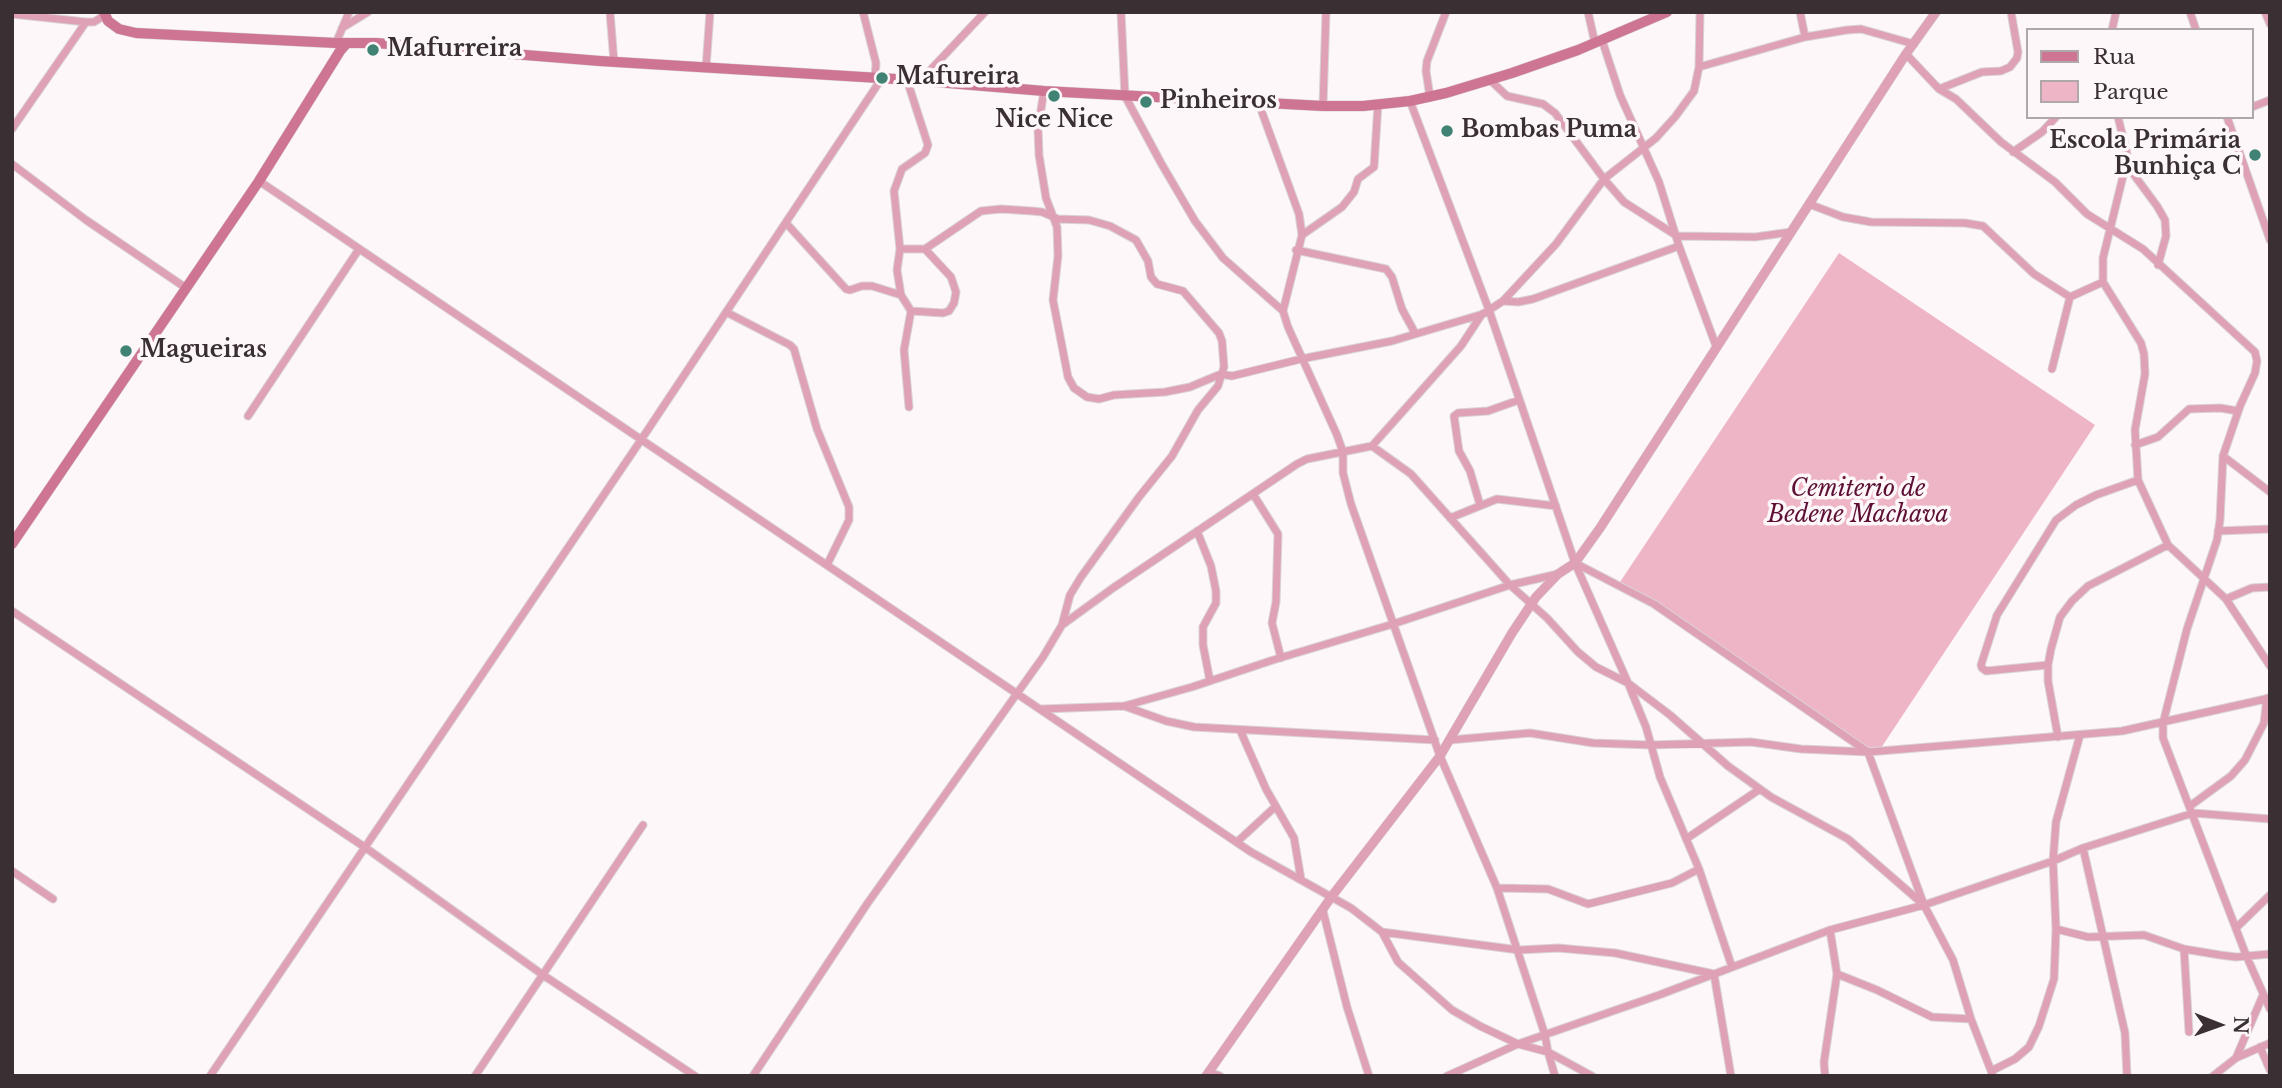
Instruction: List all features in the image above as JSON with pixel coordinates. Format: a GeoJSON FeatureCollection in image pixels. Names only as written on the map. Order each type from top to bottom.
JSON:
{"type":"FeatureCollection","features":[{"type":"Feature","properties":{"kind":"main road"},"geometry":{"type":"LineString","coordinates":[[104,14],[119,29],[136,33],[376,43],[1044,92],[1323,106],[1410,101],[1490,80],[1598,41],[1667,12]]}},
{"type":"Feature","properties":{"kind":"main road"},"geometry":{"type":"LineString","coordinates":[[12,544],[259,181],[347,43]]}},
{"type":"Feature","properties":{"kind":"street"},"geometry":{"type":"LineString","coordinates":[[336,43],[349,12]]}},
{"type":"Feature","properties":{"kind":"street"},"geometry":{"type":"LineString","coordinates":[[342,28],[368,12]]}},
{"type":"Feature","properties":{"kind":"street"},"geometry":{"type":"LineString","coordinates":[[610,12],[614,62]]}},
{"type":"Feature","properties":{"kind":"street"},"geometry":{"type":"LineString","coordinates":[[706,68],[710,12]]}},
{"type":"Feature","properties":{"kind":"street"},"geometry":{"type":"LineString","coordinates":[[209,1076],[641,440],[786,223],[878,78],[863,12]]}},
{"type":"Feature","properties":{"kind":"street"},"geometry":{"type":"LineString","coordinates":[[920,81],[985,12]]}},
{"type":"Feature","properties":{"kind":"street"},"geometry":{"type":"LineString","coordinates":[[1121,12],[1125,96],[1195,221],[1223,257],[1283,311],[1301,359],[1321,396],[1343,452],[1343,473],[1351,504],[1434,740],[1497,888],[1519,950],[1555,1076]]}},
{"type":"Feature","properties":{"kind":"street"},"geometry":{"type":"LineString","coordinates":[[1323,106],[1326,12]]}},
{"type":"Feature","properties":{"kind":"street"},"geometry":{"type":"LineString","coordinates":[[1430,96],[1427,61],[1446,12]]}},
{"type":"Feature","properties":{"kind":"street"},"geometry":{"type":"LineString","coordinates":[[1588,12],[1620,95],[1659,182],[1679,246],[1716,346]]}},
{"type":"Feature","properties":{"kind":"street"},"geometry":{"type":"LineString","coordinates":[[1044,92],[1038,128],[1039,155],[1046,198],[1057,226],[1053,300],[1068,377],[1074,388],[1087,397],[1099,399],[1114,395],[1165,392],[1190,387],[1222,374],[1232,376],[1415,333],[1486,312],[1503,301],[1556,244],[1604,179],[1657,138],[1688,100],[1699,67],[1700,12]]}},
{"type":"Feature","properties":{"kind":"street"},"geometry":{"type":"LineString","coordinates":[[1800,12],[1805,37]]}},
{"type":"Feature","properties":{"kind":"street"},"geometry":{"type":"LineString","coordinates":[[1220,1076],[1208,1074],[1332,896],[1440,756],[1532,604],[1558,574],[1574,563],[1600,528],[1906,54],[1936,12]]}},
{"type":"Feature","properties":{"kind":"street"},"geometry":{"type":"LineString","coordinates":[[1939,89],[1982,72],[2001,71],[2010,67],[2018,52],[2011,12]]}},
{"type":"Feature","properties":{"kind":"street"},"geometry":{"type":"LineString","coordinates":[[2265,12],[2270,24]]}},
{"type":"Feature","properties":{"kind":"street"},"geometry":{"type":"LineString","coordinates":[[12,14],[94,22],[104,14]]}},
{"type":"Feature","properties":{"kind":"street"},"geometry":{"type":"LineString","coordinates":[[12,129],[86,22]]}},
{"type":"Feature","properties":{"kind":"street"},"geometry":{"type":"LineString","coordinates":[[1699,67],[1805,37],[1861,29],[1914,44]]}},
{"type":"Feature","properties":{"kind":"street"},"geometry":{"type":"LineString","coordinates":[[1906,54],[1939,89],[1956,99],[2013,152],[2055,182],[2087,214],[2143,249],[2255,352],[2255,373],[2238,411],[2223,456],[2218,531],[2205,581],[2188,629],[2163,723],[2162,738],[2246,955],[2270,1009]]}},
{"type":"Feature","properties":{"kind":"street"},"geometry":{"type":"LineString","coordinates":[[907,80],[928,145],[925,153],[902,169],[894,198],[900,249],[897,270],[901,296],[911,311],[904,349],[909,407]]}},
{"type":"Feature","properties":{"kind":"street"},"geometry":{"type":"LineString","coordinates":[[1490,80],[1507,96],[1543,104],[1555,113],[1624,202],[1677,236],[1755,237],[1791,232]]}},
{"type":"Feature","properties":{"kind":"street"},"geometry":{"type":"LineString","coordinates":[[1410,101],[1519,400],[1574,563],[1628,683],[1660,777],[1699,869],[1732,967]]}},
{"type":"Feature","properties":{"kind":"street"},"geometry":{"type":"LineString","coordinates":[[1259,104],[1300,214],[1301,235],[1283,311]]}},
{"type":"Feature","properties":{"kind":"street"},"geometry":{"type":"LineString","coordinates":[[1301,235],[1342,207],[1354,192],[1358,179],[1374,167],[1378,104]]}},
{"type":"Feature","properties":{"kind":"street"},"geometry":{"type":"LineString","coordinates":[[2013,152],[2042,132],[2054,119]]}},
{"type":"Feature","properties":{"kind":"street"},"geometry":{"type":"LineString","coordinates":[[2118,119],[2127,154],[2103,258],[2103,282],[2141,343],[2144,354],[2145,374],[2138,402],[2135,445],[2138,480],[2168,545],[2226,598],[2270,666]]}},
{"type":"Feature","properties":{"kind":"street"},"geometry":{"type":"LineString","coordinates":[[2228,119],[2270,240]]}},
{"type":"Feature","properties":{"kind":"street"},"geometry":{"type":"LineString","coordinates":[[12,164],[86,220],[186,288]]}},
{"type":"Feature","properties":{"kind":"street"},"geometry":{"type":"LineString","coordinates":[[2126,164],[2165,220],[2166,236],[2158,265]]}},
{"type":"Feature","properties":{"kind":"street"},"geometry":{"type":"LineString","coordinates":[[259,181],[1237,842],[1332,896],[1382,932],[1398,962],[1452,1010],[1518,1044],[1548,1052],[1592,1076]]}},
{"type":"Feature","properties":{"kind":"street"},"geometry":{"type":"LineString","coordinates":[[1809,204],[1843,217],[1871,222],[1965,223],[1983,226],[2034,274],[2070,297]]}},
{"type":"Feature","properties":{"kind":"street"},"geometry":{"type":"LineString","coordinates":[[753,1076],[867,904],[1062,625],[1070,595],[1081,577],[1172,456],[1198,410],[1218,386],[1222,374],[1223,358],[1219,333],[1183,291],[1157,284],[1151,277],[1148,261],[1136,240],[1110,226],[1089,220],[1052,217],[1042,212],[1001,209],[981,211],[925,248],[900,249]]}},
{"type":"Feature","properties":{"kind":"street"},"geometry":{"type":"LineString","coordinates":[[786,223],[846,289],[872,286],[901,296]]}},
{"type":"Feature","properties":{"kind":"street"},"geometry":{"type":"LineString","coordinates":[[1503,301],[1518,302],[1544,295],[1679,246]]}},
{"type":"Feature","properties":{"kind":"street"},"geometry":{"type":"LineString","coordinates":[[911,311],[943,313],[949,311],[954,303],[955,287],[951,277],[925,248]]}},
{"type":"Feature","properties":{"kind":"street"},"geometry":{"type":"LineString","coordinates":[[248,416],[359,249]]}},
{"type":"Feature","properties":{"kind":"street"},"geometry":{"type":"LineString","coordinates":[[1296,250],[1385,269],[1392,277],[1402,309],[1415,333]]}},
{"type":"Feature","properties":{"kind":"street"},"geometry":{"type":"LineString","coordinates":[[2070,297],[2103,282]]}},
{"type":"Feature","properties":{"kind":"street"},"geometry":{"type":"LineString","coordinates":[[2052,369],[2070,297]]}},
{"type":"Feature","properties":{"kind":"street"},"geometry":{"type":"LineString","coordinates":[[726,312],[793,349],[817,429],[849,507],[849,520],[827,565]]}},
{"type":"Feature","properties":{"kind":"street"},"geometry":{"type":"LineString","coordinates":[[1062,625],[1307,459],[1372,446],[1454,354],[1486,312]]}},
{"type":"Feature","properties":{"kind":"street"},"geometry":{"type":"LineString","coordinates":[[1480,505],[1460,451],[1454,416],[1458,413],[1488,411],[1519,400]]}},
{"type":"Feature","properties":{"kind":"street"},"geometry":{"type":"LineString","coordinates":[[2135,445],[2158,437],[2189,409],[2220,408],[2238,411]]}},
{"type":"Feature","properties":{"kind":"street"},"geometry":{"type":"LineString","coordinates":[[1372,446],[1411,474],[1510,585],[1596,667],[1628,683],[1760,789],[1848,839],[1924,905]]}},
{"type":"Feature","properties":{"kind":"street"},"geometry":{"type":"LineString","coordinates":[[2223,456],[2270,492]]}},
{"type":"Feature","properties":{"kind":"street"},"geometry":{"type":"LineString","coordinates":[[2049,665],[1986,671],[1982,668],[1997,615],[2056,520],[2095,495],[2138,480]]}},
{"type":"Feature","properties":{"kind":"street"},"geometry":{"type":"LineString","coordinates":[[1253,494],[1278,534],[1276,602],[1272,623],[1281,658]]}},
{"type":"Feature","properties":{"kind":"street"},"geometry":{"type":"LineString","coordinates":[[1450,518],[1497,499],[1556,506]]}},
{"type":"Feature","properties":{"kind":"street"},"geometry":{"type":"LineString","coordinates":[[2218,531],[2270,529]]}},
{"type":"Feature","properties":{"kind":"street"},"geometry":{"type":"LineString","coordinates":[[1197,531],[1211,566],[1216,591],[1216,603],[1203,627],[1203,645],[1210,681]]}},
{"type":"Feature","properties":{"kind":"street"},"geometry":{"type":"LineString","coordinates":[[2058,737],[2048,681],[2051,649],[2060,617],[2088,586],[2168,545]]}},
{"type":"Feature","properties":{"kind":"street"},"geometry":{"type":"LineString","coordinates":[[1574,563],[1654,604],[1868,752],[1924,905],[1953,961],[1992,1074],[2029,1047],[2039,1026],[2054,979],[2056,929],[2053,861],[2056,822],[2080,735]]}},
{"type":"Feature","properties":{"kind":"street"},"geometry":{"type":"LineString","coordinates":[[1042,709],[1124,706],[1394,624],[1510,585],[1558,574]]}},
{"type":"Feature","properties":{"kind":"street"},"geometry":{"type":"LineString","coordinates":[[2226,598],[2252,588],[2270,587]]}},
{"type":"Feature","properties":{"kind":"street"},"geometry":{"type":"LineString","coordinates":[[12,611],[366,848],[543,975],[695,1076]]}},
{"type":"Feature","properties":{"kind":"street"},"geometry":{"type":"LineString","coordinates":[[1450,740],[1530,733],[1593,743],[1651,745],[1751,741],[1801,750],[1868,752],[2122,732],[2268,698],[2264,723],[2245,760],[2231,776],[2191,810],[1924,905],[1830,930],[1518,1044],[1450,1075]]}},
{"type":"Feature","properties":{"kind":"street"},"geometry":{"type":"LineString","coordinates":[[1124,706],[1166,722],[1194,727],[1434,740]]}},
{"type":"Feature","properties":{"kind":"street"},"geometry":{"type":"LineString","coordinates":[[1240,730],[1294,838],[1301,879]]}},
{"type":"Feature","properties":{"kind":"street"},"geometry":{"type":"LineString","coordinates":[[1686,839],[1760,789]]}},
{"type":"Feature","properties":{"kind":"street"},"geometry":{"type":"LineString","coordinates":[[1237,842],[1276,806]]}},
{"type":"Feature","properties":{"kind":"street"},"geometry":{"type":"LineString","coordinates":[[2191,810],[2270,820]]}},
{"type":"Feature","properties":{"kind":"street"},"geometry":{"type":"LineString","coordinates":[[475,1076],[643,825]]}},
{"type":"Feature","properties":{"kind":"street"},"geometry":{"type":"LineString","coordinates":[[2084,848],[2125,1033],[2127,1076]]}},
{"type":"Feature","properties":{"kind":"street"},"geometry":{"type":"LineString","coordinates":[[1497,888],[1557,891],[1588,904],[1672,883],[1699,869]]}},
{"type":"Feature","properties":{"kind":"street"},"geometry":{"type":"LineString","coordinates":[[12,871],[53,899]]}},
{"type":"Feature","properties":{"kind":"street"},"geometry":{"type":"LineString","coordinates":[[2236,928],[2270,895]]}},
{"type":"Feature","properties":{"kind":"street"},"geometry":{"type":"LineString","coordinates":[[1323,911],[1347,1007],[1369,1076]]}},
{"type":"Feature","properties":{"kind":"street"},"geometry":{"type":"LineString","coordinates":[[2056,929],[2088,937],[2144,935],[2184,949],[2220,955],[2270,954]]}},
{"type":"Feature","properties":{"kind":"street"},"geometry":{"type":"LineString","coordinates":[[1825,1076],[1824,1062],[1837,974],[1830,930]]}},
{"type":"Feature","properties":{"kind":"street"},"geometry":{"type":"LineString","coordinates":[[1382,932],[1519,950],[1558,948],[1615,953],[1714,974]]}},
{"type":"Feature","properties":{"kind":"street"},"geometry":{"type":"LineString","coordinates":[[2184,949],[2189,1032]]}},
{"type":"Feature","properties":{"kind":"street"},"geometry":{"type":"LineString","coordinates":[[1714,974],[1731,1076]]}},
{"type":"Feature","properties":{"kind":"street"},"geometry":{"type":"LineString","coordinates":[[1837,974],[1932,1017],[1971,1019]]}},
{"type":"Feature","properties":{"kind":"street"},"geometry":{"type":"LineString","coordinates":[[2236,1058],[2263,995]]}},
{"type":"Feature","properties":{"kind":"street"},"geometry":{"type":"LineString","coordinates":[[2213,1076],[2236,1058],[2270,1043]]}},
{"type":"Feature","properties":{"kind":"street"},"geometry":{"type":"LineString","coordinates":[[2260,1047],[2270,1070]]}},
{"type":"Feature","properties":{"kind":"green space","name":"Cemiterio de Bedene Machava"},"geometry":{"type":"Polygon","coordinates":[[[1839,253],[2095,425],[1877,754],[1620,582],[1839,253]]]}},
{"type":"Feature","properties":{"kind":"place","name":"Mafurreira"},"geometry":{"type":"Point","coordinates":[373,50]}},
{"type":"Feature","properties":{"kind":"place","name":"Mafureira"},"geometry":{"type":"Point","coordinates":[882,78]}},
{"type":"Feature","properties":{"kind":"place","name":"Nice Nice"},"geometry":{"type":"Point","coordinates":[1054,96]}},
{"type":"Feature","properties":{"kind":"place","name":"Pinheiros"},"geometry":{"type":"Point","coordinates":[1146,102]}},
{"type":"Feature","properties":{"kind":"place","name":"Bombas Puma"},"geometry":{"type":"Point","coordinates":[1447,131]}},
{"type":"Feature","properties":{"kind":"place","name":"Escola Primária Bunhiça C"},"geometry":{"type":"Point","coordinates":[2255,155]}},
{"type":"Feature","properties":{"kind":"place","name":"Magueiras"},"geometry":{"type":"Point","coordinates":[126,351]}}]}
